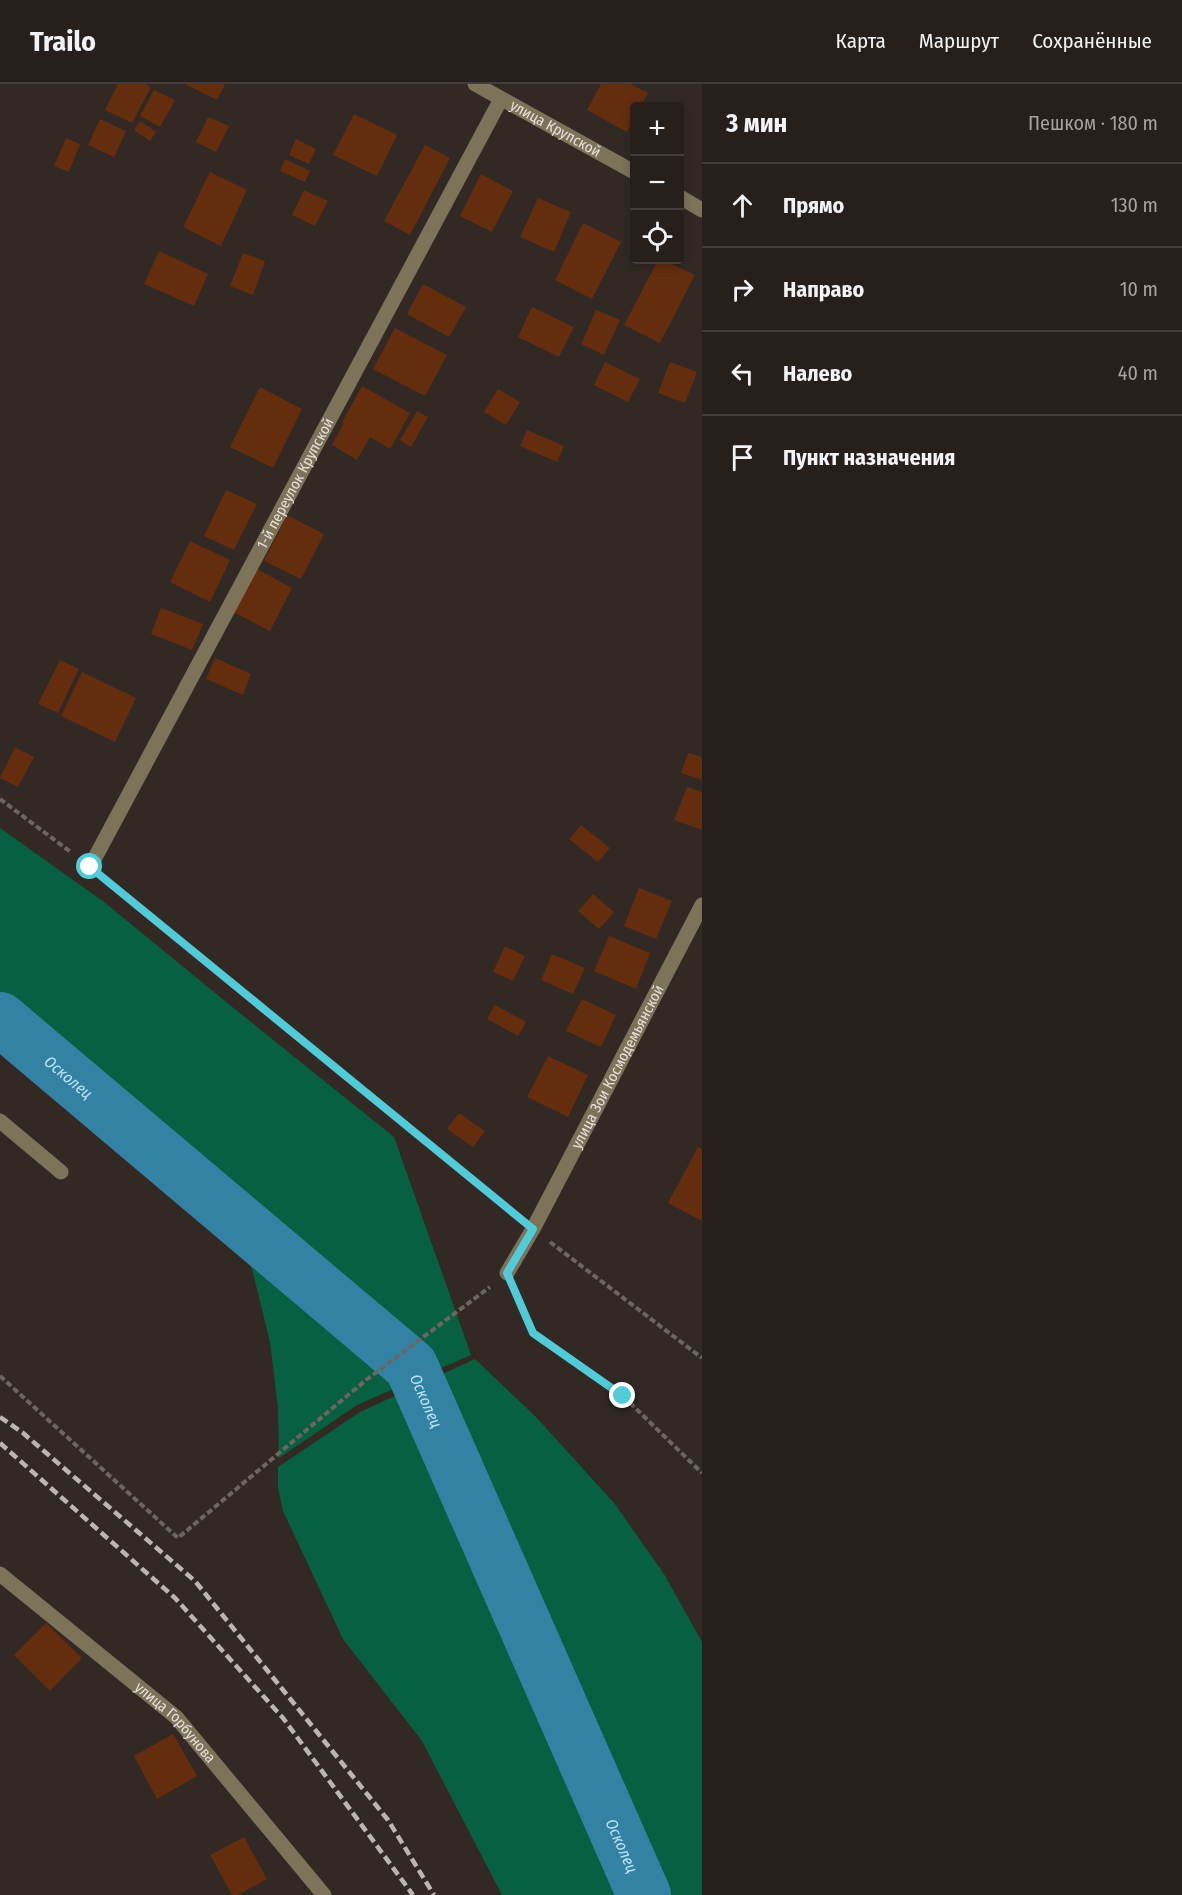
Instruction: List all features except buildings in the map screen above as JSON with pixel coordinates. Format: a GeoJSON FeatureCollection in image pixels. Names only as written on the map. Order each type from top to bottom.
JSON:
{"type":"FeatureCollection","features":[{"type":"Feature","properties":{"kind":"street","name":"улица Крупской"},"geometry":{"type":"LineString","coordinates":[[475,84],[630,170]]}},
{"type":"Feature","properties":{"kind":"street","name":"1-й переулок Крупской"},"geometry":{"type":"LineString","coordinates":[[90,867],[501,99]]}},
{"type":"Feature","properties":{"kind":"street"},"geometry":{"type":"LineString","coordinates":[[684,199],[702,210]]}},
{"type":"Feature","properties":{"kind":"street","name":"улица Зои Космодемьянской"},"geometry":{"type":"LineString","coordinates":[[507,1273],[533,1229],[702,905]]}},
{"type":"Feature","properties":{"kind":"street"},"geometry":{"type":"LineString","coordinates":[[0,1121],[62,1172]]}},
{"type":"Feature","properties":{"kind":"street","name":"улица Горбунова"},"geometry":{"type":"LineString","coordinates":[[0,1574],[176,1717],[324,1895]]}},
{"type":"Feature","properties":{"kind":"path"},"geometry":{"type":"LineString","coordinates":[[0,799],[90,867],[533,1229],[702,1358]]}},
{"type":"Feature","properties":{"kind":"path"},"geometry":{"type":"LineString","coordinates":[[0,1376],[178,1538],[366,1380],[507,1273],[533,1333],[623,1396],[702,1473]]}},
{"type":"Feature","properties":{"kind":"green space"},"geometry":{"type":"Polygon","coordinates":[[[0,828],[104,902],[394,1137],[471,1355],[357,1405],[279,1458],[278,1407],[270,1342],[252,1269],[226,1224],[188,1180],[81,1100],[0,1034],[0,828]]]}},
{"type":"Feature","properties":{"kind":"green space"},"geometry":{"type":"Polygon","coordinates":[[[475,1359],[536,1417],[614,1503],[664,1574],[702,1642],[702,1895],[502,1895],[422,1741],[343,1639],[283,1511],[278,1487],[278,1467],[360,1412],[475,1359]]]}},
{"type":"Feature","properties":{"kind":"waterway","name":"Осколец"},"geometry":{"type":"LineString","coordinates":[[0,1019],[411,1366],[644,1895]]}},
{"type":"Feature","properties":{"kind":"railway"},"geometry":{"type":"LineString","coordinates":[[0,1417],[23,1433],[195,1581],[388,1820],[434,1895]]}},
{"type":"Feature","properties":{"kind":"railway"},"geometry":{"type":"LineString","coordinates":[[0,1443],[175,1598],[283,1718],[413,1895]]}},
{"type":"Feature","properties":{"kind":"route"},"geometry":{"type":"LineString","coordinates":[[90,867],[533,1229],[507,1273],[533,1333],[623,1396]]}}]}
